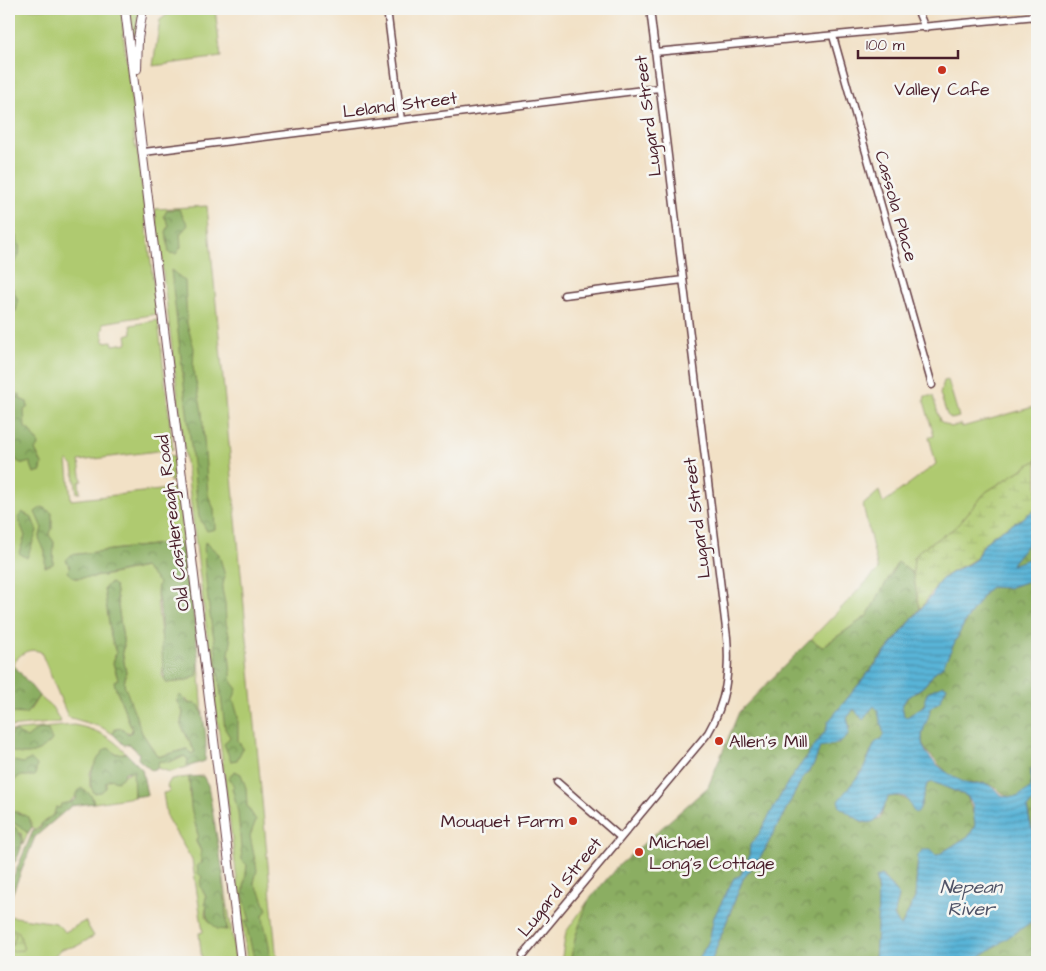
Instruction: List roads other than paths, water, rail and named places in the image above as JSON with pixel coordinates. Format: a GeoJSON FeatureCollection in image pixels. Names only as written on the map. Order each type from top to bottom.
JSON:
{"type":"FeatureCollection","features":[{"type":"Feature","properties":{"kind":"street","name":"Old Castlereagh Road"},"geometry":{"type":"LineString","coordinates":[[126,9],[127,34],[136,81],[241,962]]}},
{"type":"Feature","properties":{"kind":"street","name":"Old Castlereagh Road"},"geometry":{"type":"LineString","coordinates":[[136,81],[138,39],[143,9]]}},
{"type":"Feature","properties":{"kind":"street"},"geometry":{"type":"LineString","coordinates":[[386,9],[401,120]]}},
{"type":"Feature","properties":{"kind":"street","name":"Lugard Street"},"geometry":{"type":"LineString","coordinates":[[523,955],[708,732],[717,716],[728,680],[727,637],[650,9]]}},
{"type":"Feature","properties":{"kind":"street"},"geometry":{"type":"LineString","coordinates":[[917,9],[924,28]]}},
{"type":"Feature","properties":{"kind":"street"},"geometry":{"type":"LineString","coordinates":[[655,52],[1037,16]]}},
{"type":"Feature","properties":{"kind":"street","name":"Cassola Place"},"geometry":{"type":"LineString","coordinates":[[834,36],[932,385]]}},
{"type":"Feature","properties":{"kind":"street","name":"Leland Street"},"geometry":{"type":"LineString","coordinates":[[144,152],[660,88]]}},
{"type":"Feature","properties":{"kind":"street"},"geometry":{"type":"LineString","coordinates":[[564,295],[683,280]]}},
{"type":"Feature","properties":{"kind":"street"},"geometry":{"type":"LineString","coordinates":[[557,782],[620,837]]}},
{"type":"Feature","properties":{"kind":"water","name":"Nepean River"},"geometry":{"type":"Polygon","coordinates":[[[1037,510],[1037,532],[1011,565],[1037,556],[1037,578],[1008,588],[991,587],[986,591],[965,622],[943,666],[936,671],[924,686],[906,699],[902,706],[904,716],[907,717],[925,705],[927,694],[944,685],[947,687],[939,702],[930,708],[922,741],[923,747],[934,761],[957,779],[973,784],[987,784],[1002,795],[1017,797],[1031,788],[1031,770],[1037,763],[1037,800],[1032,802],[1027,808],[1031,826],[1037,838],[1037,918],[972,962],[875,962],[878,908],[876,878],[881,875],[899,896],[894,916],[901,927],[915,898],[918,856],[922,850],[931,850],[935,855],[938,855],[970,835],[975,825],[972,804],[967,796],[933,782],[927,784],[919,811],[915,813],[907,799],[901,796],[888,797],[879,816],[870,823],[857,819],[840,807],[838,801],[863,770],[875,743],[884,734],[877,709],[874,706],[863,720],[854,709],[847,718],[849,732],[847,737],[834,744],[820,747],[814,764],[802,779],[762,855],[743,879],[711,962],[697,962],[709,941],[714,917],[734,878],[741,875],[749,857],[750,845],[759,834],[788,782],[826,730],[828,722],[933,594],[940,581],[976,559],[984,545],[994,535],[1037,510]]]}},
{"type":"Feature","properties":{"kind":"place","name":"Valley Cafe"},"geometry":{"type":"Point","coordinates":[942,70]}},
{"type":"Feature","properties":{"kind":"place","name":"Allen's Mill"},"geometry":{"type":"Point","coordinates":[719,741]}},
{"type":"Feature","properties":{"kind":"place","name":"Mouquet Farm"},"geometry":{"type":"Point","coordinates":[573,821]}},
{"type":"Feature","properties":{"kind":"place","name":"Michael Long's Cottage"},"geometry":{"type":"Point","coordinates":[639,852]}}]}
